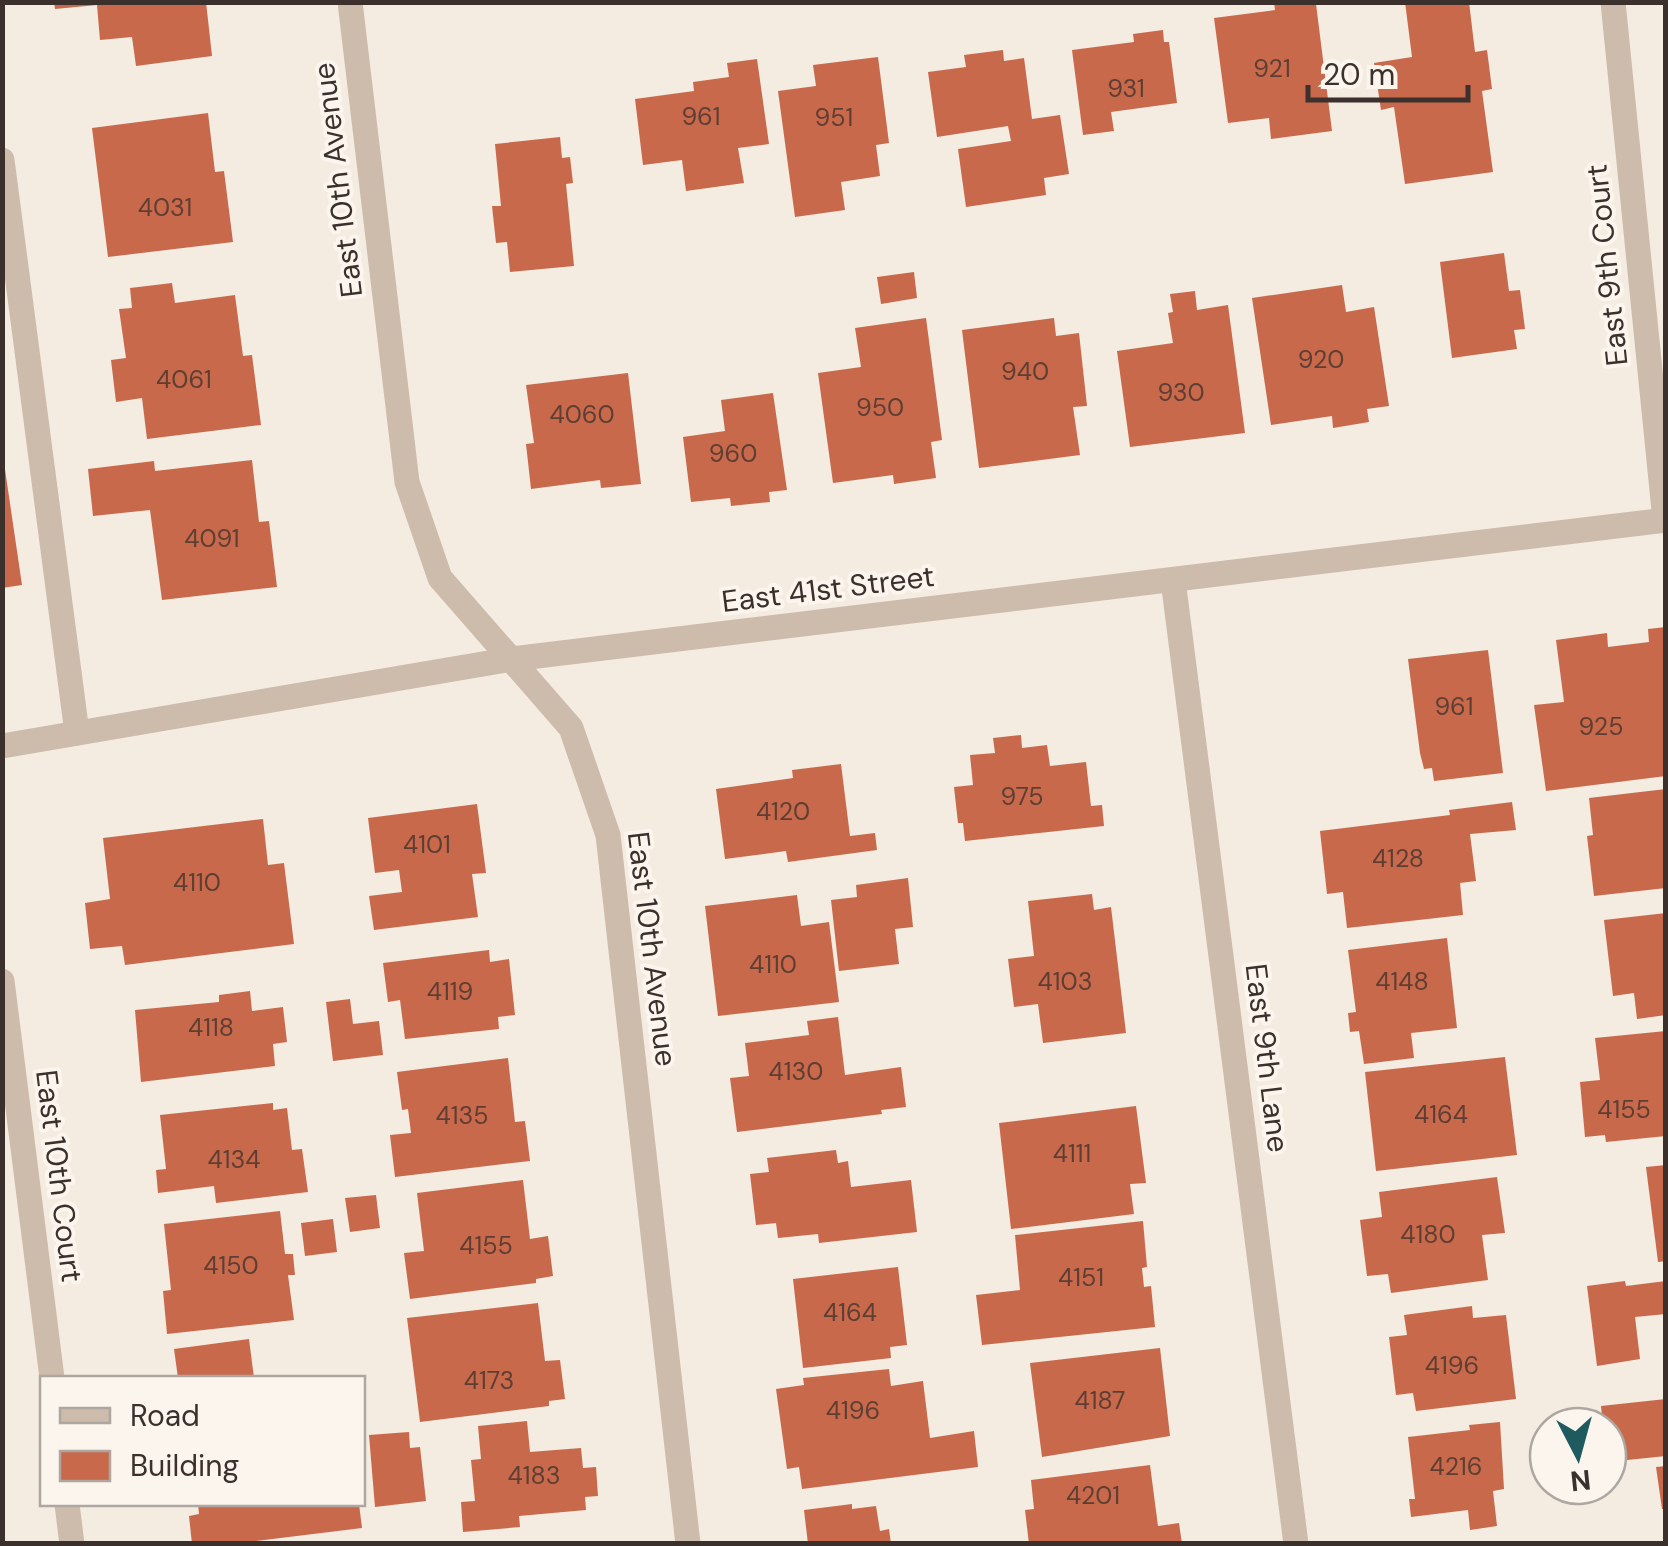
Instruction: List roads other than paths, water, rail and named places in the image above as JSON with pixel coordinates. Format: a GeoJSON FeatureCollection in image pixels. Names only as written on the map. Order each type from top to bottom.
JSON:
{"type":"FeatureCollection","features":[{"type":"Feature","properties":{"kind":"street","name":"East 9th Court"},"geometry":{"type":"LineString","coordinates":[[1613,2],[1665,520]]}},
{"type":"Feature","properties":{"kind":"street","name":"East 10th Avenue"},"geometry":{"type":"LineString","coordinates":[[357,3],[407,482],[440,578],[570,728],[608,835],[688,1544]]}},
{"type":"Feature","properties":{"kind":"street"},"geometry":{"type":"LineString","coordinates":[[2,160],[77,734]]}},
{"type":"Feature","properties":{"kind":"street","name":"East 41st Street"},"geometry":{"type":"LineString","coordinates":[[2,746],[512,659],[1665,520]]}},
{"type":"Feature","properties":{"kind":"street","name":"East 9th Lane"},"geometry":{"type":"LineString","coordinates":[[1174,580],[1296,1544]]}},
{"type":"Feature","properties":{"kind":"street","name":"East 10th Court"},"geometry":{"type":"LineString","coordinates":[[2,981],[52,1376]]}},
{"type":"Feature","properties":{"kind":"street"},"geometry":{"type":"LineString","coordinates":[[68,1506],[72,1544]]}}]}
